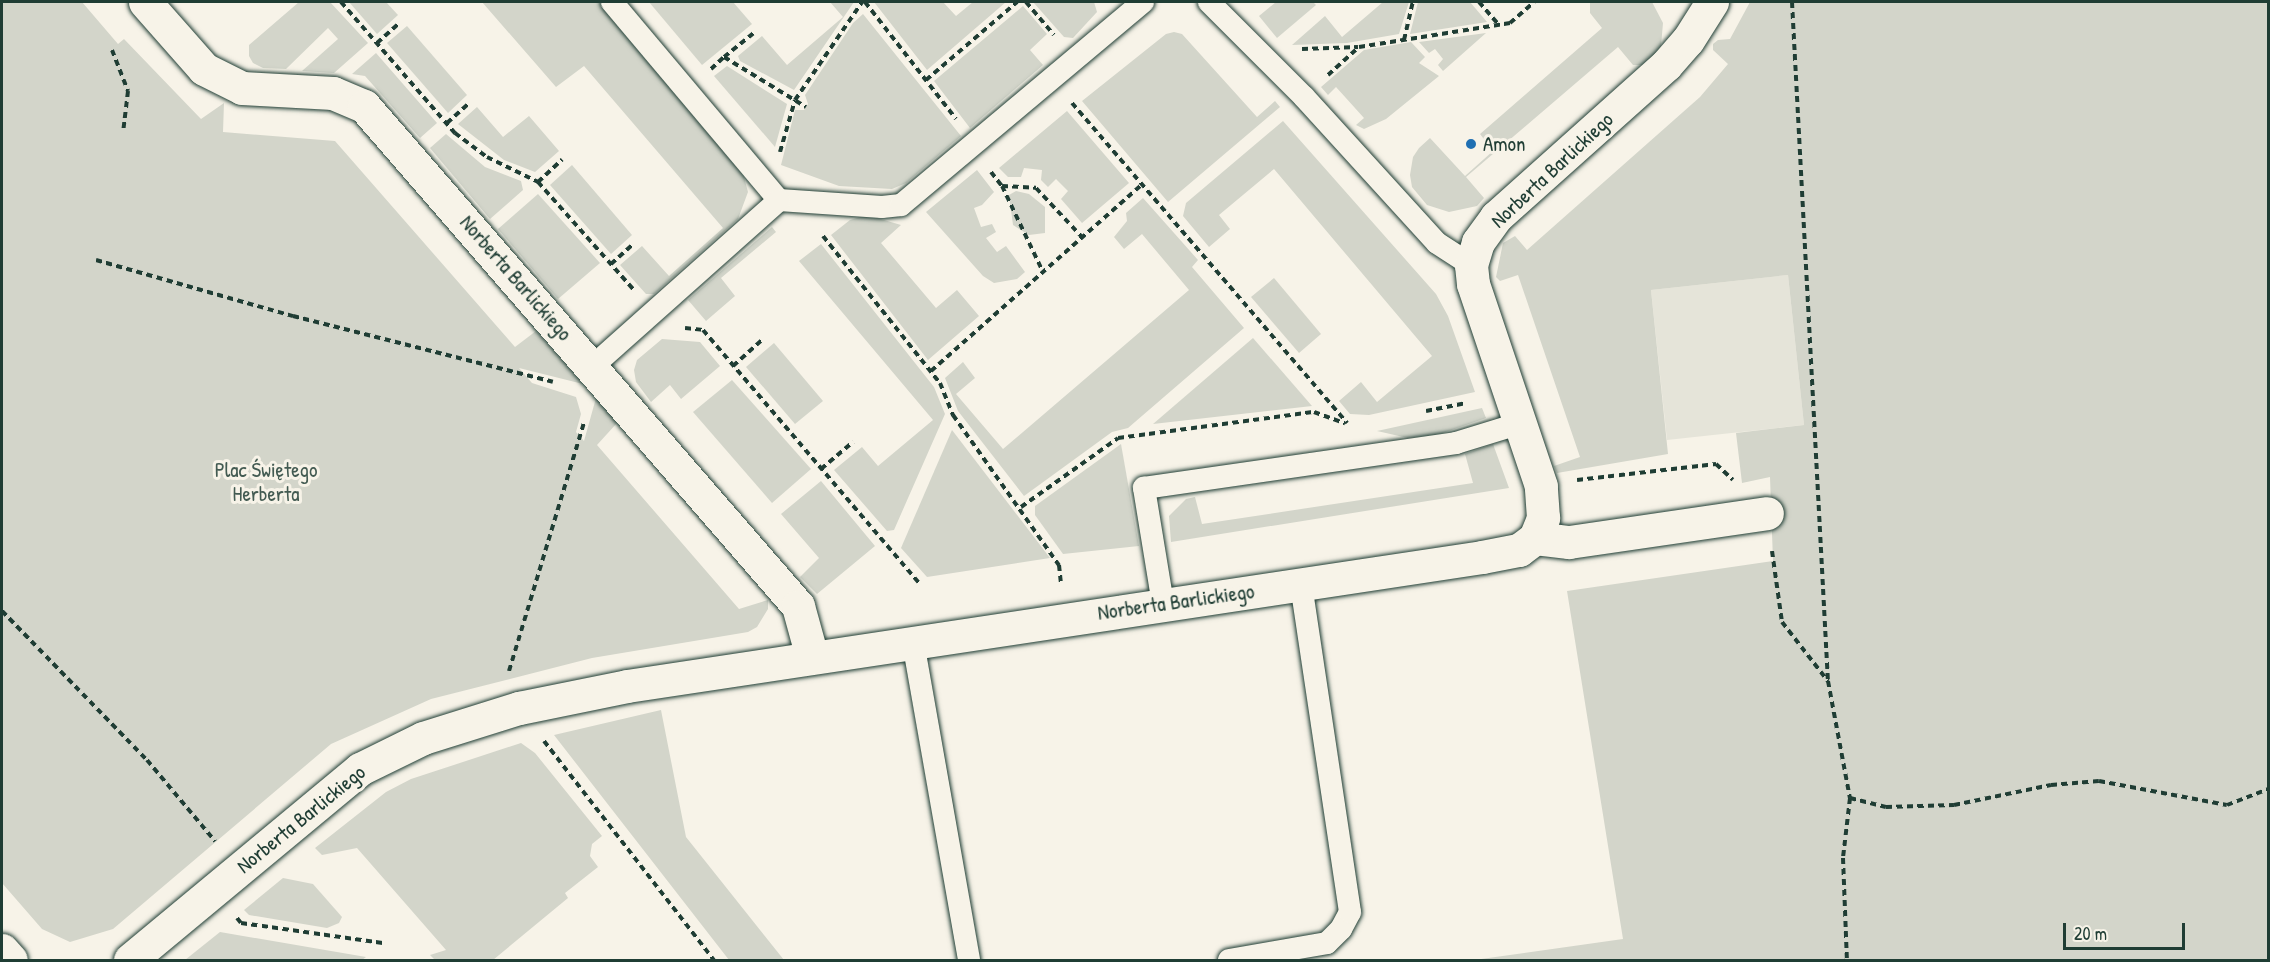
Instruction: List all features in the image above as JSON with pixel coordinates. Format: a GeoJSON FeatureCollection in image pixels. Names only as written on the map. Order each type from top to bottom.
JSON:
{"type":"FeatureCollection","features":[{"type":"Feature","properties":{"kind":"street","name":"Norberta Barlickiego"},"geometry":{"type":"LineString","coordinates":[[146,2],[204,69],[242,88],[333,93],[364,106],[596,379],[798,606],[813,657]]}},
{"type":"Feature","properties":{"kind":"street","name":"Norberta Barlickiego"},"geometry":{"type":"LineString","coordinates":[[1471,266],[1478,242],[1496,217],[1666,65],[1688,40],[1712,2]]}},
{"type":"Feature","properties":{"kind":"street"},"geometry":{"type":"LineString","coordinates":[[1471,266],[1480,306],[1541,486],[1543,518],[1535,538],[1569,542],[1767,513]]}},
{"type":"Feature","properties":{"kind":"street","name":"Norberta Barlickiego"},"geometry":{"type":"LineString","coordinates":[[130,960],[360,769],[423,738],[555,699],[813,657],[1519,550],[1535,538]]}},
{"type":"Feature","properties":{"kind":"street"},"geometry":{"type":"LineString","coordinates":[[2,950],[11,960]]}},
{"type":"Feature","properties":{"kind":"lane"},"geometry":{"type":"LineString","coordinates":[[612,2],[788,201]]}},
{"type":"Feature","properties":{"kind":"lane"},"geometry":{"type":"LineString","coordinates":[[596,379],[654,312],[788,201],[901,205],[1049,77],[1119,9],[1143,2]]}},
{"type":"Feature","properties":{"kind":"lane"},"geometry":{"type":"LineString","coordinates":[[1209,2],[1304,96],[1437,243],[1471,266]]}},
{"type":"Feature","properties":{"kind":"lane"},"geometry":{"type":"LineString","coordinates":[[1163,604],[1144,488],[1456,443],[1521,423]]}},
{"type":"Feature","properties":{"kind":"lane"},"geometry":{"type":"LineString","coordinates":[[1229,960],[1310,949],[1327,943],[1341,929],[1350,912],[1301,583]]}},
{"type":"Feature","properties":{"kind":"lane"},"geometry":{"type":"LineString","coordinates":[[913,642],[969,960]]}},
{"type":"Feature","properties":{"kind":"path"},"geometry":{"type":"LineString","coordinates":[[341,2],[447,123],[487,157],[537,182],[667,326],[703,330],[920,584]]}},
{"type":"Feature","properties":{"kind":"path"},"geometry":{"type":"LineString","coordinates":[[770,150],[779,155],[795,100],[862,2]]}},
{"type":"Feature","properties":{"kind":"path"},"geometry":{"type":"LineString","coordinates":[[926,80],[1017,2]]}},
{"type":"Feature","properties":{"kind":"path"},"geometry":{"type":"LineString","coordinates":[[1026,2],[1056,37],[1049,50],[1049,77],[1347,423]]}},
{"type":"Feature","properties":{"kind":"path"},"geometry":{"type":"LineString","coordinates":[[1404,40],[1413,2]]}},
{"type":"Feature","properties":{"kind":"path"},"geometry":{"type":"LineString","coordinates":[[1479,2],[1499,24]]}},
{"type":"Feature","properties":{"kind":"path"},"geometry":{"type":"LineString","coordinates":[[1304,96],[1359,47],[1510,23],[1534,2]]}},
{"type":"Feature","properties":{"kind":"path"},"geometry":{"type":"LineString","coordinates":[[1792,2],[1828,681],[1850,798],[1843,858],[1846,960]]}},
{"type":"Feature","properties":{"kind":"path"},"geometry":{"type":"LineString","coordinates":[[377,43],[399,23]]}},
{"type":"Feature","properties":{"kind":"path"},"geometry":{"type":"LineString","coordinates":[[703,75],[754,33]]}},
{"type":"Feature","properties":{"kind":"path"},"geometry":{"type":"LineString","coordinates":[[112,50],[128,91],[123,133]]}},
{"type":"Feature","properties":{"kind":"path"},"geometry":{"type":"LineString","coordinates":[[724,57],[806,107]]}},
{"type":"Feature","properties":{"kind":"path"},"geometry":{"type":"LineString","coordinates":[[447,123],[468,104]]}},
{"type":"Feature","properties":{"kind":"path"},"geometry":{"type":"LineString","coordinates":[[537,182],[562,160]]}},
{"type":"Feature","properties":{"kind":"path"},"geometry":{"type":"LineString","coordinates":[[931,371],[1142,184]]}},
{"type":"Feature","properties":{"kind":"path"},"geometry":{"type":"LineString","coordinates":[[1002,186],[1036,188],[1082,237]]}},
{"type":"Feature","properties":{"kind":"path"},"geometry":{"type":"LineString","coordinates":[[788,201],[931,371],[952,415],[1021,507],[1059,565],[1067,618]]}},
{"type":"Feature","properties":{"kind":"path"},"geometry":{"type":"LineString","coordinates":[[611,264],[634,243]]}},
{"type":"Feature","properties":{"kind":"path"},"geometry":{"type":"LineString","coordinates":[[96,260],[293,316],[596,379],[591,403],[507,679]]}},
{"type":"Feature","properties":{"kind":"path"},"geometry":{"type":"LineString","coordinates":[[733,366],[763,339]]}},
{"type":"Feature","properties":{"kind":"path"},"geometry":{"type":"LineString","coordinates":[[1415,414],[1472,402]]}},
{"type":"Feature","properties":{"kind":"path"},"geometry":{"type":"LineString","coordinates":[[1021,507],[1118,438],[1314,412],[1347,423],[1359,424]]}},
{"type":"Feature","properties":{"kind":"path"},"geometry":{"type":"LineString","coordinates":[[821,469],[853,442]]}},
{"type":"Feature","properties":{"kind":"path"},"geometry":{"type":"LineString","coordinates":[[1574,480],[1716,464],[1767,513],[1782,622],[1828,681]]}},
{"type":"Feature","properties":{"kind":"path"},"geometry":{"type":"LineString","coordinates":[[2,611],[147,760],[238,869]]}},
{"type":"Feature","properties":{"kind":"path"},"geometry":{"type":"LineString","coordinates":[[537,732],[714,960]]}},
{"type":"Feature","properties":{"kind":"path"},"geometry":{"type":"LineString","coordinates":[[1850,798],[1886,807],[1954,805],[2051,785],[2099,780],[2227,805],[2268,789]]}},
{"type":"Feature","properties":{"kind":"path"},"geometry":{"type":"LineString","coordinates":[[230,910],[241,923],[383,943]]}},
{"type":"Feature","properties":{"kind":"shaded area"},"geometry":{"type":"Polygon","coordinates":[[[1788,275],[1804,425],[1667,440],[1651,290],[1788,275]]]}},
{"type":"Feature","properties":{"kind":"green space","name":"Plac Świętego Herberta"},"geometry":{"type":"Polygon","coordinates":[[[2,2],[82,2],[118,44],[124,39],[201,119],[224,103],[223,132],[335,141],[515,347],[536,331],[583,384],[519,368],[532,383],[576,397],[581,414],[576,432],[584,441],[596,398],[617,423],[597,445],[739,609],[768,600],[768,609],[757,627],[748,632],[592,658],[431,699],[331,744],[113,929],[70,942],[42,929],[2,883],[2,2]]]}},
{"type":"Feature","properties":{"kind":"green space"},"geometry":{"type":"Polygon","coordinates":[[[299,2],[330,2],[368,43],[334,73],[302,71],[338,39],[328,28],[286,69],[263,68],[253,63],[249,56],[249,45],[299,2]]]}},
{"type":"Feature","properties":{"kind":"green space"},"geometry":{"type":"Polygon","coordinates":[[[349,2],[386,2],[398,15],[377,34],[349,2]]]}},
{"type":"Feature","properties":{"kind":"green space"},"geometry":{"type":"Polygon","coordinates":[[[482,2],[600,2],[741,166],[748,192],[738,219],[654,294],[646,294],[620,265],[642,246],[669,276],[723,228],[584,66],[556,87],[482,2]]]}},
{"type":"Feature","properties":{"kind":"green space"},"geometry":{"type":"Polygon","coordinates":[[[649,2],[733,2],[752,24],[702,65],[649,2]]]}},
{"type":"Feature","properties":{"kind":"green space"},"geometry":{"type":"Polygon","coordinates":[[[830,2],[854,2],[794,90],[740,61],[738,56],[762,36],[787,65],[843,17],[830,2]]]}},
{"type":"Feature","properties":{"kind":"green space"},"geometry":{"type":"Polygon","coordinates":[[[874,2],[943,2],[956,16],[973,2],[1006,2],[927,70],[874,2]]]}},
{"type":"Feature","properties":{"kind":"green space"},"geometry":{"type":"Polygon","coordinates":[[[1033,2],[1094,2],[1097,12],[1073,38],[1064,37],[1033,2]]]}},
{"type":"Feature","properties":{"kind":"green space"},"geometry":{"type":"Polygon","coordinates":[[[1276,2],[1313,2],[1316,5],[1277,38],[1259,16],[1276,2]]]}},
{"type":"Feature","properties":{"kind":"green space"},"geometry":{"type":"Polygon","coordinates":[[[1383,2],[1409,2],[1399,34],[1347,43],[1292,45],[1325,16],[1342,37],[1383,2]]]}},
{"type":"Feature","properties":{"kind":"green space"},"geometry":{"type":"Polygon","coordinates":[[[1418,2],[1470,2],[1487,22],[1410,34],[1418,2]]]}},
{"type":"Feature","properties":{"kind":"green space"},"geometry":{"type":"Polygon","coordinates":[[[1590,2],[1652,2],[1663,23],[1661,46],[1645,65],[1633,65],[1618,47],[1466,177],[1484,198],[1477,206],[1449,212],[1427,205],[1412,187],[1410,175],[1413,157],[1419,148],[1430,138],[1465,176],[1493,151],[1480,134],[1602,28],[1590,13],[1590,2]]]}},
{"type":"Feature","properties":{"kind":"green space"},"geometry":{"type":"Polygon","coordinates":[[[1750,2],[2268,2],[2268,960],[1474,960],[1623,939],[1567,591],[1773,561],[1770,477],[1742,483],[1736,433],[1804,425],[1788,275],[1651,290],[1668,454],[1557,473],[1554,466],[1580,457],[1518,275],[1500,281],[1496,277],[1503,243],[1515,236],[1527,250],[1700,97],[1728,64],[1713,50],[1713,44],[1718,40],[1730,39],[1750,2]]]}},
{"type":"Feature","properties":{"kind":"green space"},"geometry":{"type":"Polygon","coordinates":[[[1023,6],[1047,34],[1030,50],[1043,65],[970,128],[934,81],[1023,6]]]}},
{"type":"Feature","properties":{"kind":"green space"},"geometry":{"type":"Polygon","coordinates":[[[863,14],[961,136],[906,183],[892,189],[839,186],[781,165],[795,110],[804,110],[808,104],[805,95],[853,23],[863,14]]]}},
{"type":"Feature","properties":{"kind":"green space"},"geometry":{"type":"Polygon","coordinates":[[[407,26],[467,95],[448,113],[387,43],[407,26]]]}},
{"type":"Feature","properties":{"kind":"green space"},"geometry":{"type":"Polygon","coordinates":[[[1174,32],[1182,34],[1257,117],[1275,101],[1280,107],[1168,202],[1082,101],[1166,34],[1174,32]]]}},
{"type":"Feature","properties":{"kind":"green space"},"geometry":{"type":"Polygon","coordinates":[[[1486,33],[1443,71],[1438,65],[1443,59],[1435,49],[1429,53],[1419,42],[1486,33]]]}},
{"type":"Feature","properties":{"kind":"green space"},"geometry":{"type":"Polygon","coordinates":[[[1411,42],[1425,57],[1419,63],[1439,76],[1386,119],[1364,129],[1356,125],[1364,118],[1336,87],[1328,95],[1321,87],[1364,50],[1411,42]]]}},
{"type":"Feature","properties":{"kind":"green space"},"geometry":{"type":"Polygon","coordinates":[[[376,53],[437,123],[420,138],[365,76],[352,74],[376,53]]]}},
{"type":"Feature","properties":{"kind":"green space"},"geometry":{"type":"Polygon","coordinates":[[[727,66],[787,104],[775,147],[714,76],[727,66]]]}},
{"type":"Feature","properties":{"kind":"green space"},"geometry":{"type":"Polygon","coordinates":[[[477,107],[503,137],[529,116],[559,151],[535,172],[504,160],[458,124],[477,107]]]}},
{"type":"Feature","properties":{"kind":"green space"},"geometry":{"type":"Polygon","coordinates":[[[1067,111],[1129,183],[1082,223],[1061,199],[1068,191],[1056,179],[1048,187],[1041,180],[1042,170],[1024,168],[1021,177],[1008,177],[999,168],[1067,111]]]}},
{"type":"Feature","properties":{"kind":"green space"},"geometry":{"type":"Polygon","coordinates":[[[1283,121],[1436,294],[1448,316],[1475,392],[1369,415],[1350,414],[1339,401],[1361,382],[1377,402],[1432,356],[1274,169],[1219,215],[1230,229],[1209,247],[1183,216],[1186,203],[1283,121]]]}},
{"type":"Feature","properties":{"kind":"green space"},"geometry":{"type":"Polygon","coordinates":[[[446,134],[485,167],[521,181],[523,190],[490,219],[430,148],[446,134]]]}},
{"type":"Feature","properties":{"kind":"green space"},"geometry":{"type":"Polygon","coordinates":[[[572,165],[632,235],[611,254],[550,185],[572,165]]]}},
{"type":"Feature","properties":{"kind":"green space"},"geometry":{"type":"Polygon","coordinates":[[[977,170],[994,192],[982,205],[974,208],[981,227],[992,224],[996,232],[986,238],[997,252],[1006,246],[1025,272],[1017,279],[994,283],[983,276],[926,212],[977,170]]]}},
{"type":"Feature","properties":{"kind":"green space"},"geometry":{"type":"Polygon","coordinates":[[[1016,191],[1029,194],[1045,207],[1045,233],[1029,235],[1013,225],[1009,195],[1016,191]]]}},
{"type":"Feature","properties":{"kind":"green space"},"geometry":{"type":"Polygon","coordinates":[[[538,194],[600,263],[558,299],[498,229],[538,194]]]}},
{"type":"Feature","properties":{"kind":"green space"},"geometry":{"type":"Polygon","coordinates":[[[1143,198],[1198,260],[1192,267],[1244,328],[1128,428],[1112,432],[1024,496],[958,411],[945,378],[963,362],[975,378],[956,394],[1003,449],[1189,290],[1142,234],[1124,249],[1114,237],[1127,221],[1126,213],[1143,198]]]}},
{"type":"Feature","properties":{"kind":"green space"},"geometry":{"type":"Polygon","coordinates":[[[867,215],[901,225],[881,243],[936,308],[957,290],[979,316],[928,360],[831,235],[850,220],[867,215]]]}},
{"type":"Feature","properties":{"kind":"green space"},"geometry":{"type":"Polygon","coordinates":[[[772,227],[776,232],[721,278],[735,296],[706,321],[688,300],[772,227]]]}},
{"type":"Feature","properties":{"kind":"green space"},"geometry":{"type":"Polygon","coordinates":[[[821,244],[934,387],[945,414],[894,530],[887,531],[834,470],[862,447],[878,466],[933,420],[799,261],[821,244]]]}},
{"type":"Feature","properties":{"kind":"green space"},"geometry":{"type":"Polygon","coordinates":[[[1274,278],[1321,334],[1299,353],[1251,297],[1274,278]]]}},
{"type":"Feature","properties":{"kind":"green space"},"geometry":{"type":"Polygon","coordinates":[[[1253,338],[1312,406],[1153,424],[1253,338]]]}},
{"type":"Feature","properties":{"kind":"green space"},"geometry":{"type":"Polygon","coordinates":[[[662,339],[700,342],[720,366],[681,399],[670,385],[651,402],[636,382],[634,370],[637,360],[662,339]]]}},
{"type":"Feature","properties":{"kind":"green space"},"geometry":{"type":"Polygon","coordinates":[[[774,343],[823,401],[795,424],[746,367],[774,343]]]}},
{"type":"Feature","properties":{"kind":"green space"},"geometry":{"type":"Polygon","coordinates":[[[732,380],[811,469],[772,503],[693,412],[732,380]]]}},
{"type":"Feature","properties":{"kind":"green space"},"geometry":{"type":"Polygon","coordinates":[[[1482,408],[1486,418],[1437,435],[1408,438],[1377,431],[1482,408]]]}},
{"type":"Feature","properties":{"kind":"green space"},"geometry":{"type":"Polygon","coordinates":[[[952,430],[1050,558],[927,577],[901,548],[952,430]]]}},
{"type":"Feature","properties":{"kind":"green space"},"geometry":{"type":"Polygon","coordinates":[[[1121,444],[1139,546],[1063,554],[1035,515],[1035,506],[1121,444]]]}},
{"type":"Feature","properties":{"kind":"green space"},"geometry":{"type":"Polygon","coordinates":[[[1493,444],[1509,488],[1171,542],[1169,516],[1186,499],[1195,497],[1202,524],[1473,483],[1465,454],[1493,444]]]}},
{"type":"Feature","properties":{"kind":"green space"},"geometry":{"type":"Polygon","coordinates":[[[821,481],[875,546],[817,594],[800,577],[819,558],[781,514],[821,481]]]}},
{"type":"Feature","properties":{"kind":"green space"},"geometry":{"type":"Polygon","coordinates":[[[661,710],[686,837],[784,960],[729,960],[554,735],[661,710]]]}},
{"type":"Feature","properties":{"kind":"green space"},"geometry":{"type":"Polygon","coordinates":[[[521,743],[535,753],[602,836],[592,844],[590,856],[598,867],[565,893],[568,898],[493,960],[435,960],[430,955],[446,950],[357,848],[322,855],[315,848],[386,792],[411,779],[521,743]]]}},
{"type":"Feature","properties":{"kind":"green space"},"geometry":{"type":"Polygon","coordinates":[[[283,878],[313,884],[342,917],[339,923],[327,928],[249,915],[244,910],[283,878]]]}},
{"type":"Feature","properties":{"kind":"green space"},"geometry":{"type":"Polygon","coordinates":[[[220,932],[366,957],[362,960],[185,960],[220,932]]]}},
{"type":"Feature","properties":{"kind":"place","name":"Amon"},"geometry":{"type":"Point","coordinates":[1471,144]}}]}
